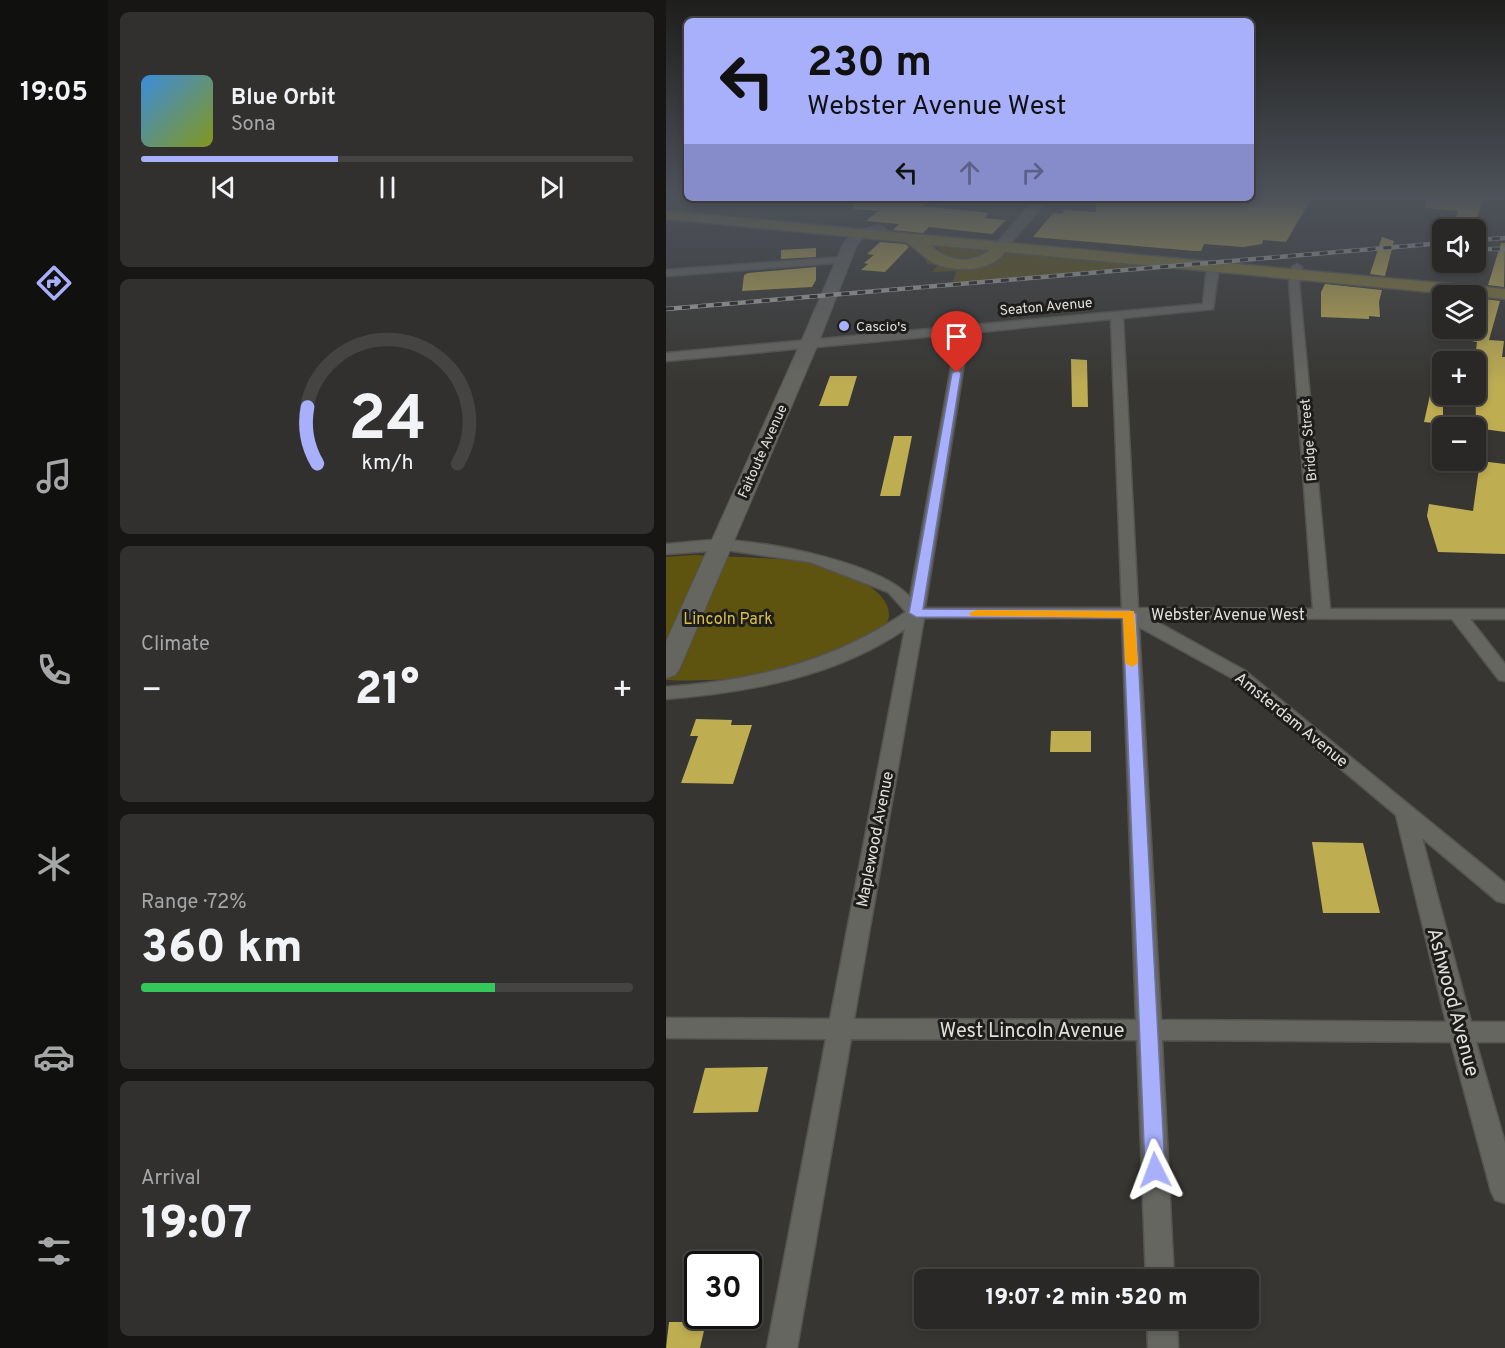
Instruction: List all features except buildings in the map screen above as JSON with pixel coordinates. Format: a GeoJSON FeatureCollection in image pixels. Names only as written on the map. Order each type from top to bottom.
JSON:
{"type":"FeatureCollection","features":[{"type":"Feature","properties":{"kind":"main road"},"geometry":{"type":"LineString","coordinates":[[942,260],[957,263],[988,260]]}},
{"type":"Feature","properties":{"kind":"main road"},"geometry":{"type":"LineString","coordinates":[[1149,260],[1214,267],[1505,286]]}},
{"type":"Feature","properties":{"kind":"main road"},"geometry":{"type":"LineString","coordinates":[[1175,260],[1505,294]]}},
{"type":"Feature","properties":{"kind":"street"},"geometry":{"type":"LineString","coordinates":[[666,273],[844,260]]}},
{"type":"Feature","properties":{"kind":"street","name":"Faitoute Avenue"},"geometry":{"type":"LineString","coordinates":[[666,670],[844,260]]}},
{"type":"Feature","properties":{"kind":"street","name":"Seaton Avenue"},"geometry":{"type":"LineString","coordinates":[[666,357],[1209,307],[1211,275],[1214,267]]}},
{"type":"Feature","properties":{"kind":"street","name":"Bridge Street"},"geometry":{"type":"LineString","coordinates":[[1296,271],[1322,614]]}},
{"type":"Feature","properties":{"kind":"street"},"geometry":{"type":"LineString","coordinates":[[1117,315],[1159,1269]]}},
{"type":"Feature","properties":{"kind":"street","name":"Maplewood Avenue"},"geometry":{"type":"LineString","coordinates":[[782,1348],[916,613],[964,328]]}},
{"type":"Feature","properties":{"kind":"street"},"geometry":{"type":"LineString","coordinates":[[666,549],[720,546],[781,552],[841,567],[894,589],[916,613],[893,631],[870,644],[815,666],[753,683],[666,693]]}},
{"type":"Feature","properties":{"kind":"street","name":"Webster Avenue West"},"geometry":{"type":"LineString","coordinates":[[916,613],[1505,614]]}},
{"type":"Feature","properties":{"kind":"street"},"geometry":{"type":"LineString","coordinates":[[1456,613],[1505,676]]}},
{"type":"Feature","properties":{"kind":"street","name":"Amsterdam Avenue"},"geometry":{"type":"LineString","coordinates":[[1130,614],[1238,674],[1505,895]]}},
{"type":"Feature","properties":{"kind":"street","name":"Ashwood Avenue"},"geometry":{"type":"LineString","coordinates":[[1405,812],[1461,1032],[1505,1191]]}},
{"type":"Feature","properties":{"kind":"street","name":"West Lincoln Avenue"},"geometry":{"type":"LineString","coordinates":[[666,1028],[1505,1032]]}},
{"type":"Feature","properties":{"kind":"street"},"geometry":{"type":"LineString","coordinates":[[1162,1329],[1163,1348]]}},
{"type":"Feature","properties":{"kind":"green space"},"geometry":{"type":"Polygon","coordinates":[[[926,260],[969,264],[997,260],[1089,260],[1144,267],[952,284],[956,271],[932,272],[938,265],[927,264],[926,260]]]}},
{"type":"Feature","properties":{"kind":"green space","name":"Lincoln Park"},"geometry":{"type":"Polygon","coordinates":[[[693,555],[798,561],[838,571],[853,577],[879,594],[886,604],[888,622],[879,632],[867,639],[785,670],[734,678],[666,680],[666,557],[693,555]]]}},
{"type":"Feature","properties":{"kind":"railway"},"geometry":{"type":"LineString","coordinates":[[666,309],[1244,260]]}},
{"type":"Feature","properties":{"kind":"slow traffic"},"geometry":{"type":"LineString","coordinates":[[976,613],[1130,614],[1132,663]]}},
{"type":"Feature","properties":{"kind":"place","name":"Cascio's"},"geometry":{"type":"Point","coordinates":[844,326]}},
{"type":"Feature","properties":{"kind":"route"},"geometry":{"type":"LineString","coordinates":[[957,373],[916,613],[1130,614],[1155,1170]]}}]}
